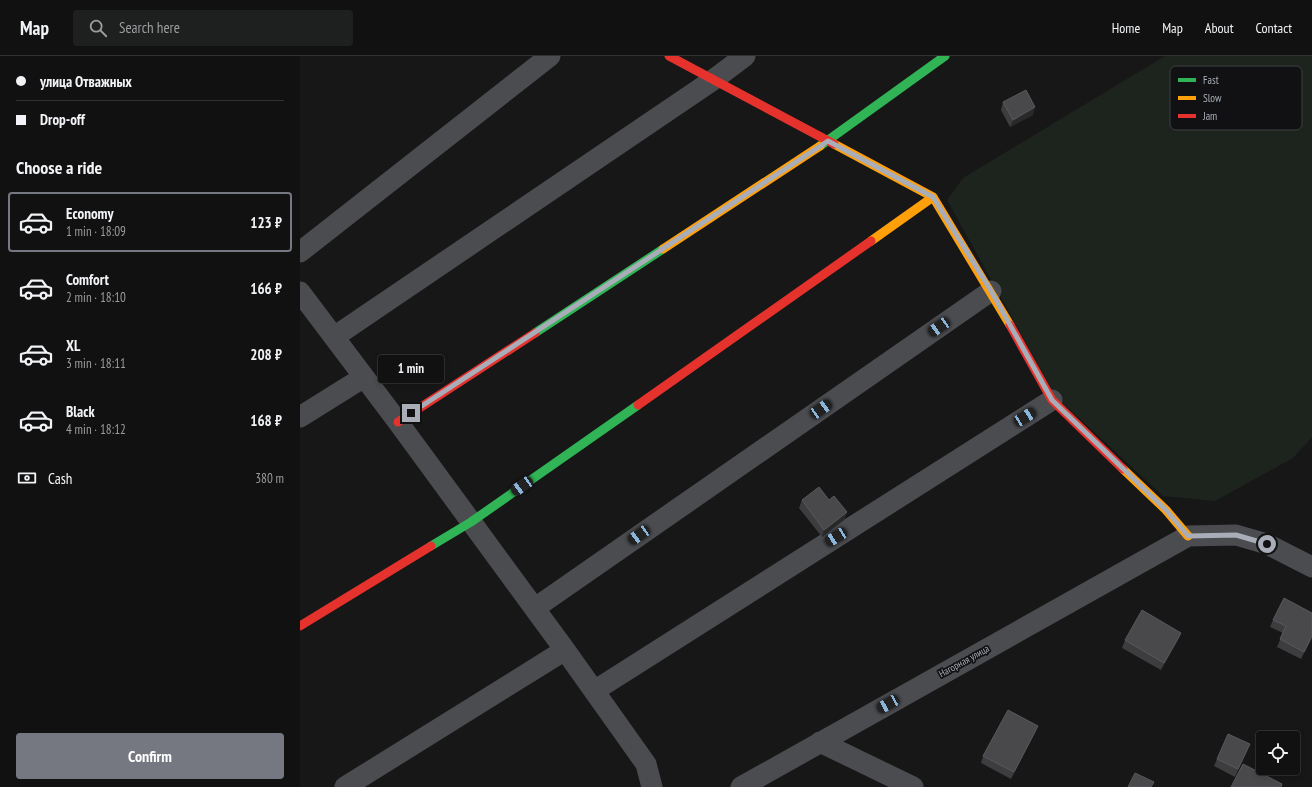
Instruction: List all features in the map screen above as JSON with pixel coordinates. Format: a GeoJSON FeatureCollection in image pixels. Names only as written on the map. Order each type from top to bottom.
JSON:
{"type":"FeatureCollection","features":[{"type":"Feature","properties":{"kind":"street"},"geometry":{"type":"LineString","coordinates":[[300,252],[550,56]]}},
{"type":"Feature","properties":{"kind":"street"},"geometry":{"type":"LineString","coordinates":[[669,56],[933,197],[991,291],[1052,400],[1166,510],[1188,536],[1236,535],[1267,544],[1312,567]]}},
{"type":"Feature","properties":{"kind":"street"},"geometry":{"type":"LineString","coordinates":[[334,338],[713,80],[745,56]]}},
{"type":"Feature","properties":{"kind":"street"},"geometry":{"type":"LineString","coordinates":[[398,422],[828,141],[945,56]]}},
{"type":"Feature","properties":{"kind":"street"},"geometry":{"type":"LineString","coordinates":[[300,626],[471,522],[933,197]]}},
{"type":"Feature","properties":{"kind":"street"},"geometry":{"type":"LineString","coordinates":[[534,608],[991,291]]}},
{"type":"Feature","properties":{"kind":"street"},"geometry":{"type":"LineString","coordinates":[[300,292],[398,422],[565,650],[646,764],[652,787]]}},
{"type":"Feature","properties":{"kind":"street"},"geometry":{"type":"LineString","coordinates":[[300,417],[364,377]]}},
{"type":"Feature","properties":{"kind":"street"},"geometry":{"type":"LineString","coordinates":[[594,691],[1052,400]]}},
{"type":"Feature","properties":{"kind":"street","name":"Нагорная улица"},"geometry":{"type":"LineString","coordinates":[[741,787],[1188,536]]}},
{"type":"Feature","properties":{"kind":"street"},"geometry":{"type":"LineString","coordinates":[[345,787],[565,650]]}},
{"type":"Feature","properties":{"kind":"street"},"geometry":{"type":"LineString","coordinates":[[820,742],[913,787]]}},
{"type":"Feature","properties":{"kind":"shaded area"},"geometry":{"type":"Polygon","coordinates":[[[1165,56],[1312,56],[1312,437],[1293,458],[1215,501],[1163,496],[1056,397],[947,200],[963,178],[1165,56]]]}},
{"type":"Feature","properties":{"kind":"building"},"geometry":{"type":"Polygon","coordinates":[[[1026,90],[1035,107],[1013,120],[1003,102],[1026,90]]]}},
{"type":"Feature","properties":{"kind":"building"},"geometry":{"type":"Polygon","coordinates":[[[819,487],[829,500],[834,496],[847,512],[824,530],[802,500],[819,487]]]}},
{"type":"Feature","properties":{"kind":"building"},"geometry":{"type":"Polygon","coordinates":[[[1284,598],[1312,613],[1312,636],[1304,652],[1280,639],[1286,626],[1273,620],[1284,598]]]}},
{"type":"Feature","properties":{"kind":"building"},"geometry":{"type":"Polygon","coordinates":[[[1142,610],[1181,633],[1164,663],[1125,640],[1142,610]]]}},
{"type":"Feature","properties":{"kind":"building"},"geometry":{"type":"Polygon","coordinates":[[[1008,710],[1038,726],[1014,772],[983,756],[1008,710]]]}},
{"type":"Feature","properties":{"kind":"building"},"geometry":{"type":"Polygon","coordinates":[[[1228,734],[1250,744],[1238,769],[1217,759],[1228,734]]]}},
{"type":"Feature","properties":{"kind":"building"},"geometry":{"type":"Polygon","coordinates":[[[1243,764],[1256,771],[1256,775],[1264,775],[1282,784],[1281,787],[1231,787],[1243,764]]]}},
{"type":"Feature","properties":{"kind":"building"},"geometry":{"type":"Polygon","coordinates":[[[1135,773],[1154,782],[1151,787],[1128,787],[1135,773]]]}},
{"type":"Feature","properties":{"kind":"traffic: fast"},"geometry":{"type":"LineString","coordinates":[[820,146],[945,56]]}},
{"type":"Feature","properties":{"kind":"traffic: fast"},"geometry":{"type":"LineString","coordinates":[[535,333],[663,249]]}},
{"type":"Feature","properties":{"kind":"traffic: fast"},"geometry":{"type":"LineString","coordinates":[[431,546],[471,522],[638,405]]}},
{"type":"Feature","properties":{"kind":"traffic: slow"},"geometry":{"type":"LineString","coordinates":[[834,144],[933,197],[1010,325]]}},
{"type":"Feature","properties":{"kind":"traffic: slow"},"geometry":{"type":"LineString","coordinates":[[663,249],[820,146]]}},
{"type":"Feature","properties":{"kind":"traffic: slow"},"geometry":{"type":"LineString","coordinates":[[871,241],[933,197]]}},
{"type":"Feature","properties":{"kind":"traffic: slow"},"geometry":{"type":"LineString","coordinates":[[1123,469],[1166,510],[1188,536]]}},
{"type":"Feature","properties":{"kind":"traffic: jam"},"geometry":{"type":"LineString","coordinates":[[669,56],[834,144]]}},
{"type":"Feature","properties":{"kind":"traffic: jam"},"geometry":{"type":"LineString","coordinates":[[638,405],[871,241]]}},
{"type":"Feature","properties":{"kind":"traffic: jam"},"geometry":{"type":"LineString","coordinates":[[1010,325],[1052,400],[1123,469]]}},
{"type":"Feature","properties":{"kind":"traffic: jam"},"geometry":{"type":"LineString","coordinates":[[398,422],[535,333]]}},
{"type":"Feature","properties":{"kind":"traffic: jam"},"geometry":{"type":"LineString","coordinates":[[300,626],[431,546]]}},
{"type":"Feature","properties":{"kind":"route"},"geometry":{"type":"LineString","coordinates":[[411,413],[828,141],[933,197],[991,291],[1052,400],[1166,510],[1188,536],[1236,535],[1267,544]]}}]}
